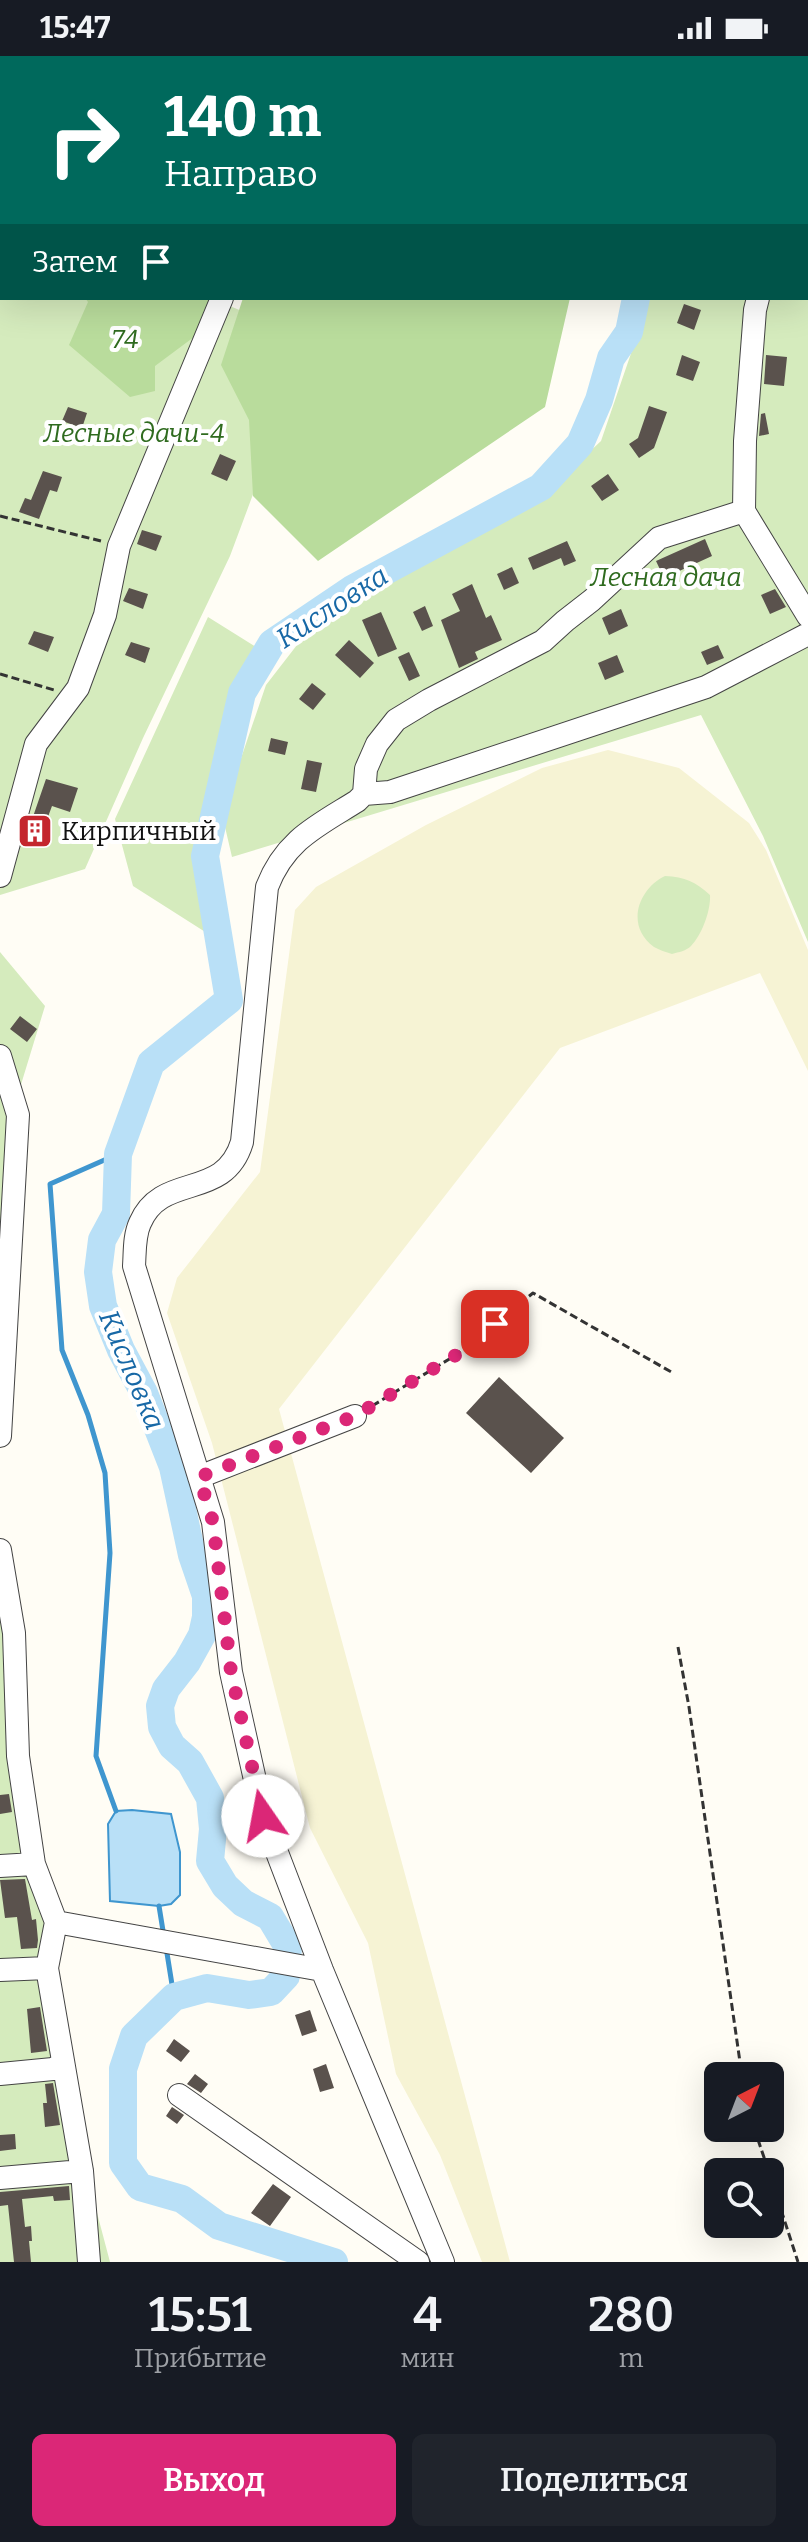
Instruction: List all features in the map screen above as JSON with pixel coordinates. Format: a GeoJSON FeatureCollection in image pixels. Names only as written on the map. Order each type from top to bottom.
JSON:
{"type":"FeatureCollection","features":[{"type":"Feature","properties":{"kind":"street"},"geometry":{"type":"LineString","coordinates":[[693,56],[715,56]]}},
{"type":"Feature","properties":{"kind":"street"},"geometry":{"type":"LineString","coordinates":[[0,876],[5,840],[36,744],[78,688],[105,615],[119,546],[221,300]]}},
{"type":"Feature","properties":{"kind":"street"},"geometry":{"type":"LineString","coordinates":[[758,300],[745,441],[744,511],[808,616]]}},
{"type":"Feature","properties":{"kind":"street"},"geometry":{"type":"LineString","coordinates":[[443,2262],[322,1970],[263,1816],[231,1672],[213,1522],[134,1266],[135,1241],[140,1222],[163,1195],[220,1177],[239,1153],[267,887],[280,859],[299,837],[364,794],[366,769],[383,733],[396,720],[429,700],[543,641],[659,538],[744,511]]}},
{"type":"Feature","properties":{"kind":"street"},"geometry":{"type":"LineString","coordinates":[[364,794],[390,792],[706,687],[808,634]]}},
{"type":"Feature","properties":{"kind":"street"},"geometry":{"type":"LineString","coordinates":[[0,1060],[18,1115],[6,1203],[0,1436]]}},
{"type":"Feature","properties":{"kind":"street"},"geometry":{"type":"LineString","coordinates":[[199,1477],[355,1416]]}},
{"type":"Feature","properties":{"kind":"street"},"geometry":{"type":"LineString","coordinates":[[0,1550],[7,1634],[9,1757],[34,1864],[56,1922],[47,1968],[82,2171],[89,2262]]}},
{"type":"Feature","properties":{"kind":"street"},"geometry":{"type":"LineString","coordinates":[[0,1866],[34,1864]]}},
{"type":"Feature","properties":{"kind":"street"},"geometry":{"type":"LineString","coordinates":[[56,1922],[322,1970]]}},
{"type":"Feature","properties":{"kind":"street"},"geometry":{"type":"LineString","coordinates":[[0,1970],[47,1968]]}},
{"type":"Feature","properties":{"kind":"street"},"geometry":{"type":"LineString","coordinates":[[0,2074],[53,2069],[62,2064]]}},
{"type":"Feature","properties":{"kind":"street"},"geometry":{"type":"LineString","coordinates":[[179,2095],[418,2262]]}},
{"type":"Feature","properties":{"kind":"street"},"geometry":{"type":"LineString","coordinates":[[0,2178],[82,2171]]}},
{"type":"Feature","properties":{"kind":"path"},"geometry":{"type":"LineString","coordinates":[[0,516],[119,546]]}},
{"type":"Feature","properties":{"kind":"path"},"geometry":{"type":"LineString","coordinates":[[0,674],[72,696]]}},
{"type":"Feature","properties":{"kind":"path"},"geometry":{"type":"LineString","coordinates":[[355,1416],[456,1355],[533,1293],[673,1373]]}},
{"type":"Feature","properties":{"kind":"path"},"geometry":{"type":"LineString","coordinates":[[678,1647],[692,1722],[740,2062]]}},
{"type":"Feature","properties":{"kind":"path"},"geometry":{"type":"LineString","coordinates":[[784,2220],[798,2262]]}},
{"type":"Feature","properties":{"kind":"shaded area"},"geometry":{"type":"Polygon","coordinates":[[[608,750],[679,768],[749,823],[766,850],[808,950],[808,1071],[760,973],[560,1048],[279,1409],[510,2262],[482,2262],[440,2155],[396,2074],[368,1943],[310,1828],[212,1443],[167,1313],[177,1278],[260,1172],[295,910],[316,887],[426,825],[542,768],[608,750]]]}},
{"type":"Feature","properties":{"kind":"green space","name":"Лесные дачи-4"},"geometry":{"type":"Polygon","coordinates":[[[0,300],[215,300],[311,339],[230,556],[143,738],[85,869],[0,895],[0,300]]]}},
{"type":"Feature","properties":{"kind":"green space","name":"74"},"geometry":{"type":"Polygon","coordinates":[[[86,300],[214,300],[202,331],[155,366],[155,391],[130,397],[69,345],[86,300]]]}},
{"type":"Feature","properties":{"kind":"green space"},"geometry":{"type":"Polygon","coordinates":[[[242,300],[570,300],[545,407],[318,561],[253,496],[249,420],[221,365],[242,300]]]}},
{"type":"Feature","properties":{"kind":"green space","name":"Лесная дача"},"geometry":{"type":"Polygon","coordinates":[[[649,300],[808,300],[808,942],[763,836],[701,715],[232,857],[222,814],[266,685],[321,614],[386,585],[535,503],[601,441],[649,300]]]}},
{"type":"Feature","properties":{"kind":"green space"},"geometry":{"type":"Polygon","coordinates":[[[208,617],[261,650],[239,685],[214,791],[210,935],[133,886],[115,819],[208,617]]]}},
{"type":"Feature","properties":{"kind":"green space"},"geometry":{"type":"Polygon","coordinates":[[[665,876],[690,881],[710,895],[699,936],[689,948],[672,954],[654,947],[645,938],[638,919],[642,899],[665,876]]]}},
{"type":"Feature","properties":{"kind":"green space"},"geometry":{"type":"Polygon","coordinates":[[[0,952],[45,1006],[12,1114],[0,1334],[0,952]]]}},
{"type":"Feature","properties":{"kind":"green space"},"geometry":{"type":"Polygon","coordinates":[[[0,1598],[87,2175],[110,2262],[0,2262],[0,1598]]]}},
{"type":"Feature","properties":{"kind":"water"},"geometry":{"type":"Polygon","coordinates":[[[116,1811],[171,1814],[180,1852],[180,1895],[171,1904],[159,1906],[110,1901],[108,1824],[116,1811]]]}},
{"type":"Feature","properties":{"kind":"building"},"geometry":{"type":"Polygon","coordinates":[[[684,304],[701,310],[694,330],[677,323],[684,304]]]}},
{"type":"Feature","properties":{"kind":"building"},"geometry":{"type":"Polygon","coordinates":[[[682,355],[700,362],[693,381],[676,375],[682,355]]]}},
{"type":"Feature","properties":{"kind":"building"},"geometry":{"type":"Polygon","coordinates":[[[766,355],[787,357],[784,386],[764,384],[766,355]]]}},
{"type":"Feature","properties":{"kind":"building"},"geometry":{"type":"Polygon","coordinates":[[[649,406],[667,412],[654,448],[639,458],[629,444],[638,438],[649,406]]]}},
{"type":"Feature","properties":{"kind":"building"},"geometry":{"type":"Polygon","coordinates":[[[68,407],[87,413],[82,428],[62,421],[68,407]]]}},
{"type":"Feature","properties":{"kind":"building"},"geometry":{"type":"Polygon","coordinates":[[[765,413],[769,434],[759,436],[761,414],[765,413]]]}},
{"type":"Feature","properties":{"kind":"building"},"geometry":{"type":"Polygon","coordinates":[[[220,454],[236,461],[227,481],[211,474],[220,454]]]}},
{"type":"Feature","properties":{"kind":"building"},"geometry":{"type":"Polygon","coordinates":[[[43,471],[62,477],[57,492],[50,490],[39,519],[19,512],[25,498],[31,500],[43,471]]]}},
{"type":"Feature","properties":{"kind":"building"},"geometry":{"type":"Polygon","coordinates":[[[608,474],[619,490],[602,501],[591,486],[608,474]]]}},
{"type":"Feature","properties":{"kind":"building"},"geometry":{"type":"Polygon","coordinates":[[[142,530],[162,536],[156,551],[137,544],[142,530]]]}},
{"type":"Feature","properties":{"kind":"building"},"geometry":{"type":"Polygon","coordinates":[[[705,539],[712,556],[664,578],[656,561],[705,539]]]}},
{"type":"Feature","properties":{"kind":"building"},"geometry":{"type":"Polygon","coordinates":[[[567,541],[576,561],[564,566],[561,558],[533,570],[528,558],[567,541]]]}},
{"type":"Feature","properties":{"kind":"building"},"geometry":{"type":"Polygon","coordinates":[[[512,567],[519,583],[504,590],[497,574],[512,567]]]}},
{"type":"Feature","properties":{"kind":"building"},"geometry":{"type":"Polygon","coordinates":[[[472,584],[486,618],[491,615],[502,640],[475,652],[478,659],[459,668],[441,620],[460,611],[452,594],[472,584]]]}},
{"type":"Feature","properties":{"kind":"building"},"geometry":{"type":"Polygon","coordinates":[[[129,588],[148,594],[143,609],[123,601],[129,588]]]}},
{"type":"Feature","properties":{"kind":"building"},"geometry":{"type":"Polygon","coordinates":[[[775,589],[786,607],[770,614],[761,595],[775,589]]]}},
{"type":"Feature","properties":{"kind":"building"},"geometry":{"type":"Polygon","coordinates":[[[425,606],[433,626],[422,631],[413,612],[425,606]]]}},
{"type":"Feature","properties":{"kind":"building"},"geometry":{"type":"Polygon","coordinates":[[[621,609],[628,626],[609,635],[602,618],[621,609]]]}},
{"type":"Feature","properties":{"kind":"building"},"geometry":{"type":"Polygon","coordinates":[[[381,612],[397,649],[378,657],[362,620],[381,612]]]}},
{"type":"Feature","properties":{"kind":"building"},"geometry":{"type":"Polygon","coordinates":[[[34,631],[54,637],[48,652],[28,644],[34,631]]]}},
{"type":"Feature","properties":{"kind":"building"},"geometry":{"type":"Polygon","coordinates":[[[349,640],[374,663],[360,678],[335,655],[349,640]]]}},
{"type":"Feature","properties":{"kind":"building"},"geometry":{"type":"Polygon","coordinates":[[[131,642],[150,648],[145,663],[125,655],[131,642]]]}},
{"type":"Feature","properties":{"kind":"building"},"geometry":{"type":"Polygon","coordinates":[[[718,645],[724,658],[707,665],[701,652],[718,645]]]}},
{"type":"Feature","properties":{"kind":"building"},"geometry":{"type":"Polygon","coordinates":[[[409,652],[420,676],[409,681],[398,657],[409,652]]]}},
{"type":"Feature","properties":{"kind":"building"},"geometry":{"type":"Polygon","coordinates":[[[617,655],[624,672],[605,680],[598,663],[617,655]]]}},
{"type":"Feature","properties":{"kind":"building"},"geometry":{"type":"Polygon","coordinates":[[[312,683],[326,694],[313,710],[299,699],[312,683]]]}},
{"type":"Feature","properties":{"kind":"building"},"geometry":{"type":"Polygon","coordinates":[[[271,738],[288,742],[285,755],[268,751],[271,738]]]}},
{"type":"Feature","properties":{"kind":"building"},"geometry":{"type":"Polygon","coordinates":[[[307,760],[322,763],[316,792],[301,789],[307,760]]]}},
{"type":"Feature","properties":{"kind":"building"},"geometry":{"type":"Polygon","coordinates":[[[46,779],[78,788],[70,812],[52,806],[39,841],[27,834],[46,779]]]}},
{"type":"Feature","properties":{"kind":"building"},"geometry":{"type":"Polygon","coordinates":[[[20,1016],[37,1029],[27,1042],[10,1029],[20,1016]]]}},
{"type":"Feature","properties":{"kind":"building"},"geometry":{"type":"Polygon","coordinates":[[[499,1377],[564,1438],[531,1473],[466,1413],[499,1377]]]}},
{"type":"Feature","properties":{"kind":"building"},"geometry":{"type":"Polygon","coordinates":[[[9,1794],[12,1812],[0,1814],[0,1795],[9,1794]]]}},
{"type":"Feature","properties":{"kind":"building"},"geometry":{"type":"Polygon","coordinates":[[[25,1879],[32,1920],[36,1919],[38,1940],[37,1948],[21,1949],[17,1917],[5,1918],[0,1880],[25,1879]]]}},
{"type":"Feature","properties":{"kind":"building"},"geometry":{"type":"Polygon","coordinates":[[[40,2007],[47,2051],[31,2053],[27,2009],[40,2007]]]}},
{"type":"Feature","properties":{"kind":"building"},"geometry":{"type":"Polygon","coordinates":[[[310,2010],[317,2031],[302,2036],[295,2015],[310,2010]]]}},
{"type":"Feature","properties":{"kind":"building"},"geometry":{"type":"Polygon","coordinates":[[[174,2039],[190,2051],[181,2062],[166,2051],[174,2039]]]}},
{"type":"Feature","properties":{"kind":"building"},"geometry":{"type":"Polygon","coordinates":[[[326,2064],[334,2088],[320,2092],[313,2069],[326,2064]]]}},
{"type":"Feature","properties":{"kind":"building"},"geometry":{"type":"Polygon","coordinates":[[[195,2074],[208,2084],[201,2093],[187,2084],[195,2074]]]}},
{"type":"Feature","properties":{"kind":"building"},"geometry":{"type":"Polygon","coordinates":[[[53,2083],[60,2125],[45,2127],[45,2084],[53,2083]]]}},
{"type":"Feature","properties":{"kind":"building"},"geometry":{"type":"Polygon","coordinates":[[[172,2107],[184,2115],[177,2124],[166,2116],[172,2107]]]}},
{"type":"Feature","properties":{"kind":"building"},"geometry":{"type":"Polygon","coordinates":[[[15,2134],[16,2149],[0,2151],[0,2135],[15,2134]]]}},
{"type":"Feature","properties":{"kind":"building"},"geometry":{"type":"Polygon","coordinates":[[[273,2184],[291,2197],[270,2226],[251,2213],[273,2184]]]}},
{"type":"Feature","properties":{"kind":"building"},"geometry":{"type":"Polygon","coordinates":[[[69,2186],[70,2200],[54,2201],[53,2196],[22,2199],[25,2227],[31,2226],[31,2262],[14,2262],[8,2205],[0,2206],[0,2192],[69,2186]]]}},
{"type":"Feature","properties":{"kind":"waterway","name":"Кисловка"},"geometry":{"type":"LineString","coordinates":[[334,2262],[219,2226],[182,2199],[140,2187],[123,2163],[123,2069],[134,2036],[174,1997],[207,1988],[249,1995],[271,1992],[286,1976],[288,1947],[270,1917],[243,1903],[225,1886],[210,1861],[213,1829],[210,1798],[190,1762],[172,1746],[162,1727],[160,1706],[166,1689],[187,1662],[202,1635],[206,1596],[192,1555],[173,1467],[144,1393],[121,1350],[103,1306],[98,1272],[102,1240],[116,1214],[118,1154],[151,1063],[229,1000],[205,856],[242,693],[272,643],[352,589],[541,487],[580,444],[599,400],[611,358],[629,332],[636,300]]}},
{"type":"Feature","properties":{"kind":"waterway"},"geometry":{"type":"LineString","coordinates":[[116,1811],[96,1756],[110,1553],[105,1473],[88,1415],[62,1350],[50,1184],[118,1154]]}},
{"type":"Feature","properties":{"kind":"waterway"},"geometry":{"type":"LineString","coordinates":[[159,1906],[164,1937]]}},
{"type":"Feature","properties":{"kind":"waterway"},"geometry":{"type":"LineString","coordinates":[[166,1947],[174,1997]]}},
{"type":"Feature","properties":{"kind":"place","name":"Кирпичный"},"geometry":{"type":"Point","coordinates":[35,831]}},
{"type":"Feature","properties":{"kind":"route"},"geometry":{"type":"LineString","coordinates":[[263,1816],[231,1672],[213,1522],[199,1477],[355,1416],[456,1355],[495,1324]]}}]}
